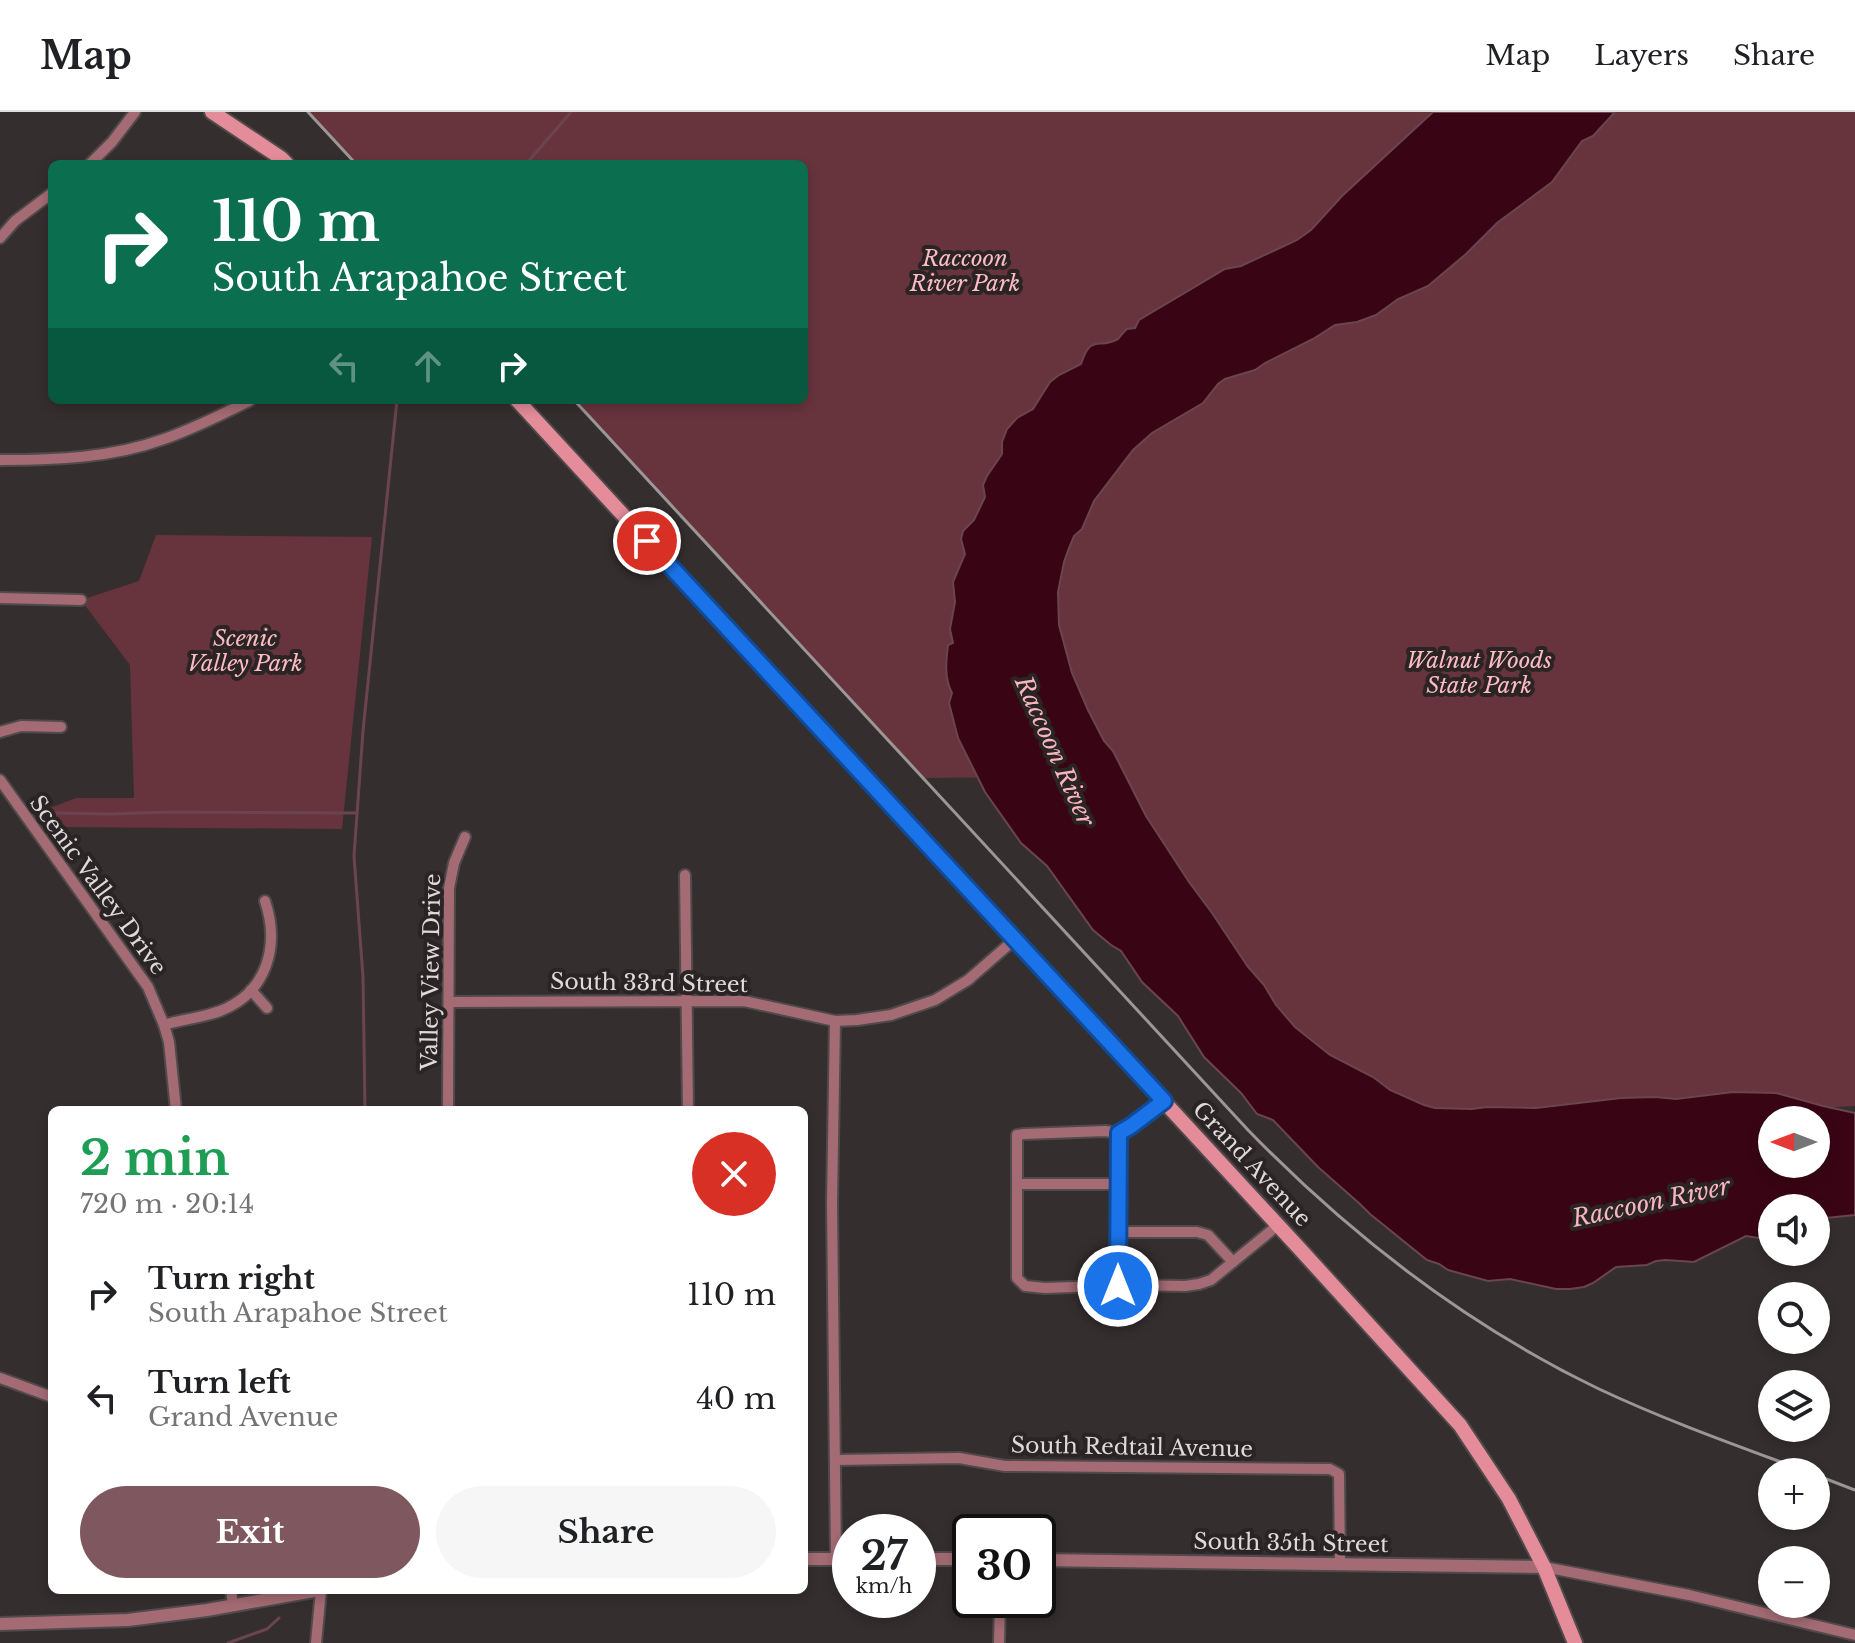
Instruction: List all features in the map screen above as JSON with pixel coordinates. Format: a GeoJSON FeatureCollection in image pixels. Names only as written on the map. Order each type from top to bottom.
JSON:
{"type":"FeatureCollection","features":[{"type":"Feature","properties":{"kind":"main road"},"geometry":{"type":"LineString","coordinates":[[212,112],[283,160]]}},
{"type":"Feature","properties":{"kind":"main road","name":"Grand Avenue"},"geometry":{"type":"LineString","coordinates":[[521,404],[1460,1425],[1509,1499],[1544,1567],[1575,1643]]}},
{"type":"Feature","properties":{"kind":"street"},"geometry":{"type":"LineString","coordinates":[[94,160],[135,112]]}},
{"type":"Feature","properties":{"kind":"street"},"geometry":{"type":"LineString","coordinates":[[0,238],[15,221],[48,196]]}},
{"type":"Feature","properties":{"kind":"street"},"geometry":{"type":"LineString","coordinates":[[0,460],[77,458],[137,447],[198,426],[243,404]]}},
{"type":"Feature","properties":{"kind":"street"},"geometry":{"type":"LineString","coordinates":[[0,598],[81,600]]}},
{"type":"Feature","properties":{"kind":"street"},"geometry":{"type":"LineString","coordinates":[[0,732],[21,726],[61,727]]}},
{"type":"Feature","properties":{"kind":"street","name":"Scenic Valley Drive"},"geometry":{"type":"LineString","coordinates":[[0,780],[148,987],[169,1042],[176,1106]]}},
{"type":"Feature","properties":{"kind":"street","name":"Valley View Drive"},"geometry":{"type":"LineString","coordinates":[[448,1106],[449,888],[454,863],[465,837]]}},
{"type":"Feature","properties":{"kind":"street"},"geometry":{"type":"LineString","coordinates":[[685,875],[688,1106]]}},
{"type":"Feature","properties":{"kind":"street"},"geometry":{"type":"LineString","coordinates":[[164,1025],[223,1010],[251,990],[265,968],[272,943],[272,927],[265,901]]}},
{"type":"Feature","properties":{"kind":"street","name":"South 33rd Street"},"geometry":{"type":"LineString","coordinates":[[449,1002],[744,1001],[835,1021],[857,1020],[891,1015],[935,1000],[968,980],[1014,940]]}},
{"type":"Feature","properties":{"kind":"street"},"geometry":{"type":"LineString","coordinates":[[251,990],[267,1008]]}},
{"type":"Feature","properties":{"kind":"street"},"geometry":{"type":"LineString","coordinates":[[835,1021],[832,1219],[836,1514]]}},
{"type":"Feature","properties":{"kind":"street"},"geometry":{"type":"LineString","coordinates":[[1164,1101],[1119,1133],[1017,1135],[1017,1278],[1025,1286],[1045,1288],[1199,1284],[1211,1280],[1278,1225]]}},
{"type":"Feature","properties":{"kind":"street"},"geometry":{"type":"LineString","coordinates":[[1118,1286],[1119,1133]]}},
{"type":"Feature","properties":{"kind":"street"},"geometry":{"type":"LineString","coordinates":[[1017,1184],[1118,1184]]}},
{"type":"Feature","properties":{"kind":"street"},"geometry":{"type":"LineString","coordinates":[[1118,1232],[1197,1232],[1208,1235],[1233,1262]]}},
{"type":"Feature","properties":{"kind":"street"},"geometry":{"type":"LineString","coordinates":[[0,1378],[48,1396]]}},
{"type":"Feature","properties":{"kind":"street","name":"South Redtail Avenue"},"geometry":{"type":"LineString","coordinates":[[835,1460],[959,1458],[1005,1466],[1330,1469],[1339,1474],[1340,1564]]}},
{"type":"Feature","properties":{"kind":"street"},"geometry":{"type":"LineString","coordinates":[[808,1559],[832,1559]]}},
{"type":"Feature","properties":{"kind":"street","name":"South 35th Street"},"geometry":{"type":"LineString","coordinates":[[1056,1560],[1544,1567]]}},
{"type":"Feature","properties":{"kind":"street"},"geometry":{"type":"LineString","coordinates":[[1544,1567],[1689,1595],[1855,1635]]}},
{"type":"Feature","properties":{"kind":"street"},"geometry":{"type":"LineString","coordinates":[[232,1594],[233,1606]]}},
{"type":"Feature","properties":{"kind":"street"},"geometry":{"type":"LineString","coordinates":[[0,1624],[128,1620],[298,1594]]}},
{"type":"Feature","properties":{"kind":"street"},"geometry":{"type":"LineString","coordinates":[[316,1643],[320,1594]]}},
{"type":"Feature","properties":{"kind":"street"},"geometry":{"type":"LineString","coordinates":[[999,1643],[1000,1618]]}},
{"type":"Feature","properties":{"kind":"green space","name":"Raccoon River Park"},"geometry":{"type":"Polygon","coordinates":[[[308,112],[1503,112],[1098,364],[1015,777],[923,778],[578,404],[808,404],[808,160],[352,160],[308,112]]]}},
{"type":"Feature","properties":{"kind":"green space","name":"Walnut Woods State Park"},"geometry":{"type":"Polygon","coordinates":[[[1574,112],[1855,112],[1855,1106],[1758,1106],[1758,1111],[1678,1116],[1354,1124],[1087,761],[1044,563],[1066,490],[1574,112]]]}},
{"type":"Feature","properties":{"kind":"green space","name":"Scenic Valley Park"},"geometry":{"type":"Polygon","coordinates":[[[156,535],[372,537],[342,829],[61,827],[50,808],[76,798],[134,798],[130,665],[81,600],[139,581],[156,535]]]}},
{"type":"Feature","properties":{"kind":"water","name":"Raccoon River"},"geometry":{"type":"Polygon","coordinates":[[[1433,112],[1615,112],[1593,136],[1582,141],[1552,182],[1497,223],[1428,286],[1398,299],[1376,315],[1335,325],[1255,370],[1225,379],[1203,403],[1152,433],[1133,450],[1094,501],[1082,529],[1074,536],[1064,562],[1058,592],[1059,625],[1072,673],[1104,741],[1113,751],[1146,816],[1248,967],[1295,1027],[1330,1055],[1373,1077],[1390,1090],[1435,1108],[1536,1108],[1621,1098],[1676,1099],[1733,1092],[1776,1093],[1823,1106],[1758,1106],[1758,1178],[1830,1178],[1830,1108],[1855,1113],[1855,1215],[1830,1218],[1830,1194],[1758,1194],[1758,1238],[1746,1236],[1694,1262],[1666,1260],[1616,1267],[1593,1283],[1570,1289],[1510,1279],[1488,1281],[1448,1270],[1427,1260],[1318,1167],[1273,1120],[1257,1114],[1241,1093],[1204,1057],[1178,1016],[1142,982],[1121,951],[1093,930],[1047,866],[1021,843],[985,792],[958,738],[949,703],[952,693],[946,663],[948,645],[953,643],[950,629],[955,602],[953,582],[965,554],[961,539],[963,531],[974,520],[985,497],[983,485],[1002,454],[1007,429],[1017,418],[1033,409],[1050,382],[1081,364],[1092,345],[1118,339],[1127,329],[1135,328],[1139,320],[1225,269],[1241,266],[1297,240],[1311,230],[1342,196],[1433,112]]]}},
{"type":"Feature","properties":{"kind":"waterway"},"geometry":{"type":"LineString","coordinates":[[529,160],[571,112]]}},
{"type":"Feature","properties":{"kind":"waterway"},"geometry":{"type":"LineString","coordinates":[[365,1106],[363,977],[354,856],[363,731],[397,404]]}},
{"type":"Feature","properties":{"kind":"waterway"},"geometry":{"type":"LineString","coordinates":[[55,813],[356,813]]}},
{"type":"Feature","properties":{"kind":"waterway"},"geometry":{"type":"LineString","coordinates":[[228,1643],[267,1629],[279,1618]]}},
{"type":"Feature","properties":{"kind":"railway"},"geometry":{"type":"LineString","coordinates":[[308,112],[352,160]]}},
{"type":"Feature","properties":{"kind":"railway"},"geometry":{"type":"LineString","coordinates":[[578,404],[1248,1130],[1328,1206],[1412,1275],[1457,1307],[1550,1364],[1650,1412],[1770,1458]]}},
{"type":"Feature","properties":{"kind":"railway"},"geometry":{"type":"LineString","coordinates":[[1830,1480],[1855,1490]]}},
{"type":"Feature","properties":{"kind":"route"},"geometry":{"type":"LineString","coordinates":[[647,541],[1164,1101],[1119,1133],[1118,1286]]}}]}
